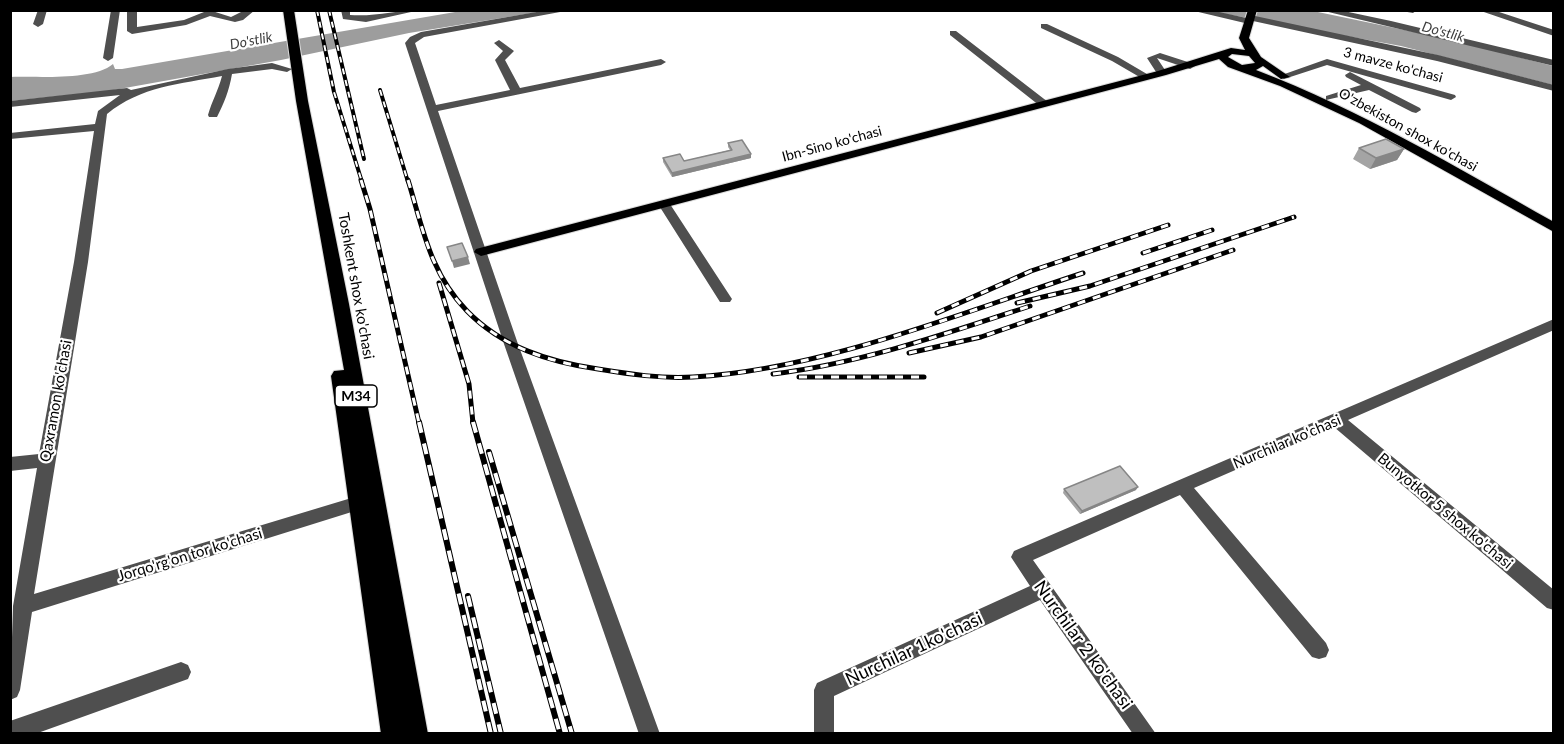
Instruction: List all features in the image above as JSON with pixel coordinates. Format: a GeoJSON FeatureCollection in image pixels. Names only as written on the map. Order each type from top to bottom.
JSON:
{"type":"FeatureCollection","features":[{"type":"Feature","properties":{"kind":"highway"},"geometry":{"type":"LineString","coordinates":[[278,10],[288,37]]}},
{"type":"Feature","properties":{"kind":"highway"},"geometry":{"type":"LineString","coordinates":[[288,10],[288,37]]}},
{"type":"Feature","properties":{"kind":"highway","name":"Toshkent shox ko'chasi"},"geometry":{"type":"LineString","coordinates":[[288,37],[290,63],[347,381],[416,734]]}},
{"type":"Feature","properties":{"kind":"highway","name":"Toshkent shox ko'chasi"},"geometry":{"type":"LineString","coordinates":[[347,381],[358,503],[394,734]]}},
{"type":"Feature","properties":{"kind":"main road"},"geometry":{"type":"LineString","coordinates":[[1239,67],[1225,61],[1223,56],[1244,38],[1252,17]]}},
{"type":"Feature","properties":{"kind":"main road"},"geometry":{"type":"LineString","coordinates":[[1190,66],[1256,68],[1261,63],[1244,38]]}},
{"type":"Feature","properties":{"kind":"main road"},"geometry":{"type":"LineString","coordinates":[[1190,66],[1225,53],[1238,51],[1256,57]]}},
{"type":"Feature","properties":{"kind":"main road","name":"O'zbekiston shox ko'chasi"},"geometry":{"type":"LineString","coordinates":[[1256,57],[1284,76],[1400,135],[1554,221]]}},
{"type":"Feature","properties":{"kind":"main road","name":"Ibn-Sino ko'chasi"},"geometry":{"type":"LineString","coordinates":[[481,252],[1190,66]]}},
{"type":"Feature","properties":{"kind":"main road","name":"O'zbekiston shox ko'chasi"},"geometry":{"type":"LineString","coordinates":[[1239,67],[1282,83],[1348,113],[1554,228]]}},
{"type":"Feature","properties":{"kind":"street"},"geometry":{"type":"LineString","coordinates":[[38,24],[43,10]]}},
{"type":"Feature","properties":{"kind":"street"},"geometry":{"type":"LineString","coordinates":[[108,58],[116,10]]}},
{"type":"Feature","properties":{"kind":"street"},"geometry":{"type":"LineString","coordinates":[[132,10],[132,31],[186,22],[210,13],[230,20],[238,20],[251,10]]}},
{"type":"Feature","properties":{"kind":"street"},"geometry":{"type":"LineString","coordinates":[[346,14],[366,19],[416,10]]}},
{"type":"Feature","properties":{"kind":"street"},"geometry":{"type":"LineString","coordinates":[[567,10],[421,35],[410,43],[511,345],[650,734]]}},
{"type":"Feature","properties":{"kind":"street"},"geometry":{"type":"LineString","coordinates":[[1194,10],[1252,17],[1438,57],[1554,88]]}},
{"type":"Feature","properties":{"kind":"street"},"geometry":{"type":"LineString","coordinates":[[1324,10],[1554,63]]}},
{"type":"Feature","properties":{"kind":"street"},"geometry":{"type":"LineString","coordinates":[[1400,10],[1413,10]]}},
{"type":"Feature","properties":{"kind":"street"},"geometry":{"type":"LineString","coordinates":[[1482,10],[1554,33]]}},
{"type":"Feature","properties":{"kind":"street"},"geometry":{"type":"LineString","coordinates":[[1044,26],[1115,58],[1147,77]]}},
{"type":"Feature","properties":{"kind":"street"},"geometry":{"type":"LineString","coordinates":[[953,33],[1044,104]]}},
{"type":"Feature","properties":{"kind":"street"},"geometry":{"type":"LineString","coordinates":[[499,43],[509,51],[500,60],[516,91]]}},
{"type":"Feature","properties":{"kind":"street"},"geometry":{"type":"LineString","coordinates":[[1162,73],[1156,57],[1190,66]]}},
{"type":"Feature","properties":{"kind":"street"},"geometry":{"type":"LineString","coordinates":[[433,109],[661,62]]}},
{"type":"Feature","properties":{"kind":"street","name":"3 mavze ko'chasi"},"geometry":{"type":"LineString","coordinates":[[1284,76],[1327,62],[1451,97]]}},
{"type":"Feature","properties":{"kind":"street","name":"3 mavze ko'chasi"},"geometry":{"type":"LineString","coordinates":[[1327,62],[1416,110]]}},
{"type":"Feature","properties":{"kind":"street"},"geometry":{"type":"LineString","coordinates":[[10,104],[55,101],[290,63]]}},
{"type":"Feature","properties":{"kind":"street"},"geometry":{"type":"LineString","coordinates":[[213,115],[218,99],[222,98],[228,72]]}},
{"type":"Feature","properties":{"kind":"street","name":"3 mavze ko'chasi"},"geometry":{"type":"LineString","coordinates":[[1330,98],[1370,86]]}},
{"type":"Feature","properties":{"kind":"street"},"geometry":{"type":"LineString","coordinates":[[10,136],[102,120],[118,100],[141,88]]}},
{"type":"Feature","properties":{"kind":"street","name":"Qaxramon ko'chasi"},"geometry":{"type":"LineString","coordinates":[[10,690],[46,460],[81,262],[102,120]]}},
{"type":"Feature","properties":{"kind":"street"},"geometry":{"type":"LineString","coordinates":[[664,204],[725,299]]}},
{"type":"Feature","properties":{"kind":"street","name":"Nurchilar ko'chasi"},"geometry":{"type":"LineString","coordinates":[[1020,557],[1554,324]]}},
{"type":"Feature","properties":{"kind":"street","name":"Bunyotkor 5 shox ko'chasi"},"geometry":{"type":"LineString","coordinates":[[1337,420],[1554,602]]}},
{"type":"Feature","properties":{"kind":"street"},"geometry":{"type":"LineString","coordinates":[[10,464],[46,460]]}},
{"type":"Feature","properties":{"kind":"street"},"geometry":{"type":"LineString","coordinates":[[1183,487],[1319,651]]}},
{"type":"Feature","properties":{"kind":"street","name":"Jorqo'rg'on tor ko'chasi"},"geometry":{"type":"LineString","coordinates":[[22,606],[358,503]]}},
{"type":"Feature","properties":{"kind":"street","name":"Nurchilar 2 ko'chasi"},"geometry":{"type":"LineString","coordinates":[[1020,557],[1146,734]]}},
{"type":"Feature","properties":{"kind":"street","name":"Nurchilar 1ko'chasi"},"geometry":{"type":"LineString","coordinates":[[824,734],[824,690],[1043,589]]}},
{"type":"Feature","properties":{"kind":"street"},"geometry":{"type":"LineString","coordinates":[[10,732],[181,672]]}},
{"type":"Feature","properties":{"kind":"shaded area"},"geometry":{"type":"Polygon","coordinates":[[[461,11],[545,11],[409,33],[281,60],[108,91],[11,101],[10,77],[79,75],[92,73],[113,64],[115,69],[122,69],[461,11]]]}},
{"type":"Feature","properties":{"kind":"shaded area"},"geometry":{"type":"Polygon","coordinates":[[[1209,11],[1313,11],[1448,39],[1553,66],[1553,85],[1401,46],[1209,11]]]}},
{"type":"Feature","properties":{"kind":"building"},"geometry":{"type":"Polygon","coordinates":[[[1386,139],[1404,149],[1376,158],[1359,148],[1386,139]]]}},
{"type":"Feature","properties":{"kind":"building"},"geometry":{"type":"Polygon","coordinates":[[[742,140],[751,154],[672,173],[663,158],[680,154],[684,161],[732,150],[728,143],[742,140]]]}},
{"type":"Feature","properties":{"kind":"building"},"geometry":{"type":"Polygon","coordinates":[[[462,243],[468,257],[452,261],[447,247],[462,243]]]}},
{"type":"Feature","properties":{"kind":"building"},"geometry":{"type":"Polygon","coordinates":[[[1120,466],[1138,487],[1082,511],[1064,489],[1120,466]]]}},
{"type":"Feature","properties":{"kind":"railway"},"geometry":{"type":"LineString","coordinates":[[317,10],[334,92],[362,182]]}},
{"type":"Feature","properties":{"kind":"railway"},"geometry":{"type":"LineString","coordinates":[[329,10],[364,159]]}},
{"type":"Feature","properties":{"kind":"railway"},"geometry":{"type":"LineString","coordinates":[[380,90],[408,182]]}},
{"type":"Feature","properties":{"kind":"railway"},"geometry":{"type":"LineString","coordinates":[[361,180],[370,209],[419,423]]}},
{"type":"Feature","properties":{"kind":"railway"},"geometry":{"type":"LineString","coordinates":[[408,180],[436,266],[454,296],[481,324],[511,343],[544,357],[621,373],[657,377],[693,377],[742,372],[791,363],[840,352],[940,322],[1083,273]]}},
{"type":"Feature","properties":{"kind":"railway"},"geometry":{"type":"LineString","coordinates":[[1017,303],[1090,286],[1294,217]]}},
{"type":"Feature","properties":{"kind":"railway"},"geometry":{"type":"LineString","coordinates":[[937,313],[1031,271],[1168,225]]}},
{"type":"Feature","properties":{"kind":"railway"},"geometry":{"type":"LineString","coordinates":[[1143,253],[1212,230]]}},
{"type":"Feature","properties":{"kind":"railway"},"geometry":{"type":"LineString","coordinates":[[909,353],[981,337],[1233,250]]}},
{"type":"Feature","properties":{"kind":"railway"},"geometry":{"type":"LineString","coordinates":[[439,283],[469,384],[473,423]]}},
{"type":"Feature","properties":{"kind":"railway"},"geometry":{"type":"LineString","coordinates":[[773,374],[871,355],[1030,306]]}},
{"type":"Feature","properties":{"kind":"railway"},"geometry":{"type":"LineString","coordinates":[[799,377],[924,377]]}},
{"type":"Feature","properties":{"kind":"railway"},"geometry":{"type":"LineString","coordinates":[[419,422],[491,734]]}},
{"type":"Feature","properties":{"kind":"railway"},"geometry":{"type":"LineString","coordinates":[[473,422],[560,734]]}},
{"type":"Feature","properties":{"kind":"railway"},"geometry":{"type":"LineString","coordinates":[[489,452],[572,734]]}},
{"type":"Feature","properties":{"kind":"railway"},"geometry":{"type":"LineString","coordinates":[[468,596],[501,734]]}},
{"type":"Feature","properties":{"kind":"water label","name":"Do'stlik"},"geometry":{"type":"Point","coordinates":[1443,32]}},
{"type":"Feature","properties":{"kind":"water label","name":"Do'stlik"},"geometry":{"type":"Point","coordinates":[251,41]}}]}
